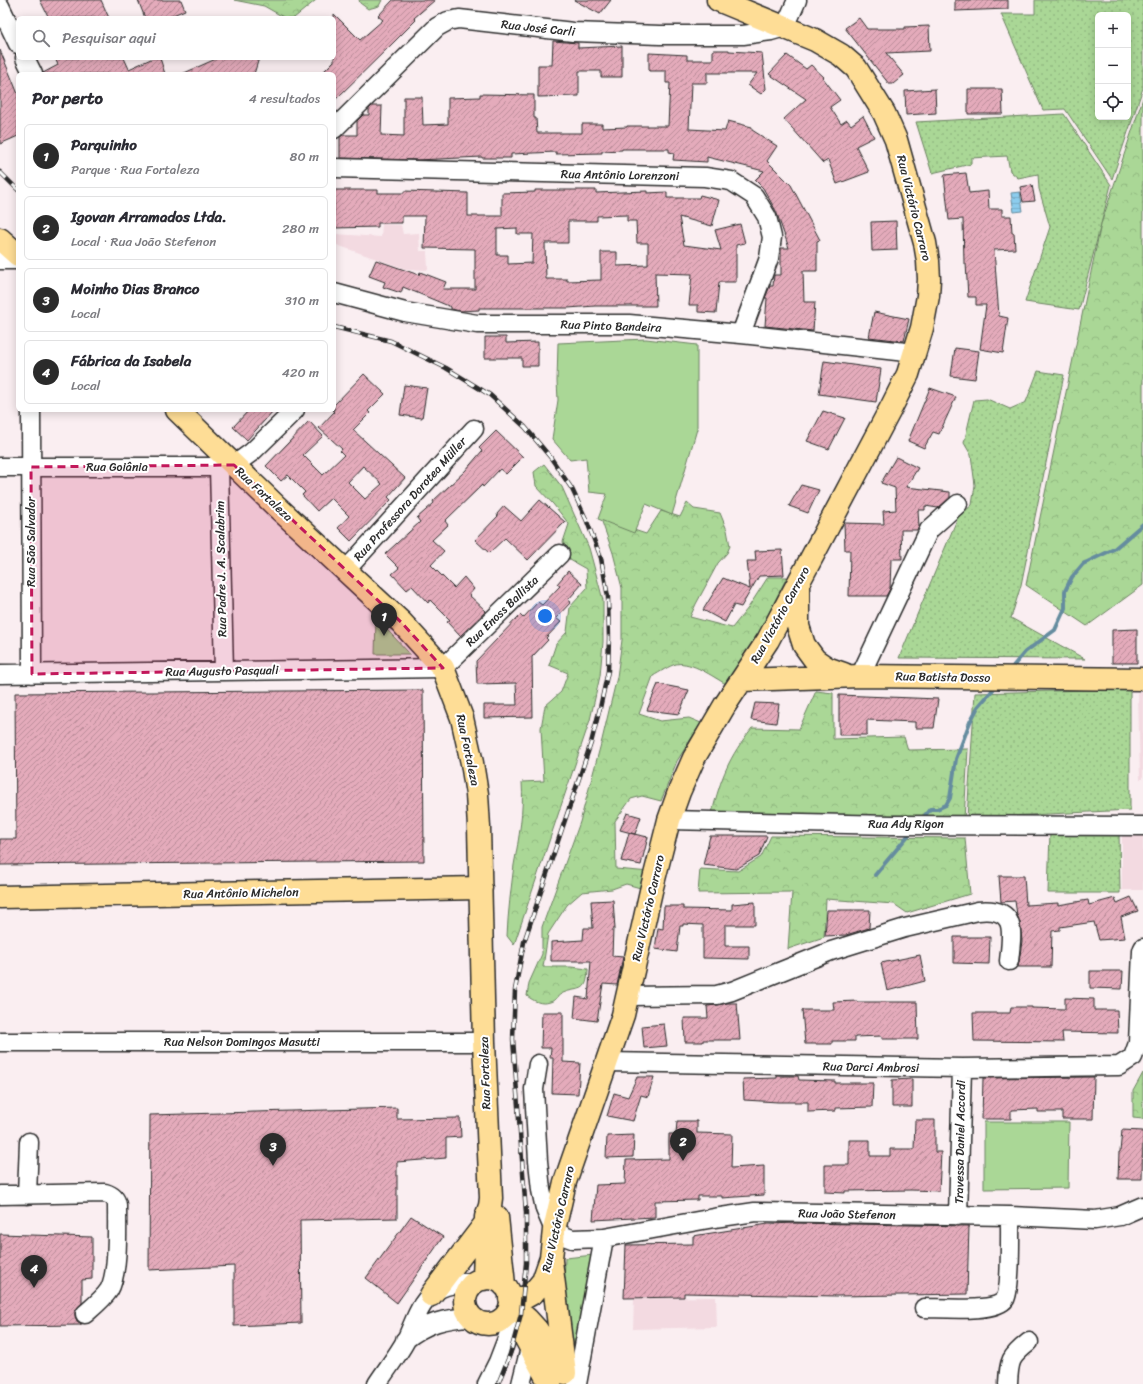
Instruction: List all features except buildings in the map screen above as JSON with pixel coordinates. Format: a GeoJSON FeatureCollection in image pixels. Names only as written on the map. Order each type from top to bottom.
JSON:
{"type":"FeatureCollection","features":[{"type":"Feature","properties":{"kind":"main road","name":"Rua Victório Carraro"},"geometry":{"type":"LineString","coordinates":[[472,1317],[477,1322],[491,1324],[498,1322],[501,1298],[524,1298],[533,1293],[543,1281],[550,1258],[554,1230],[565,1182],[623,1015],[649,898],[669,820],[679,792],[694,758],[725,706],[768,640],[892,406],[908,374],[922,328],[928,296],[929,279],[925,243],[896,140],[884,113],[856,68],[841,55],[828,47],[785,27],[718,0]]}},
{"type":"Feature","properties":{"kind":"main road","name":"Rua Fortaleza"},"geometry":{"type":"LineString","coordinates":[[179,412],[226,466],[346,570],[401,622],[444,668],[462,718],[472,763],[480,827],[488,1215],[497,1216],[501,1298]]}},
{"type":"Feature","properties":{"kind":"main road"},"geometry":{"type":"LineString","coordinates":[[798,583],[798,626],[804,645],[815,660],[827,668],[856,676]]}},
{"type":"Feature","properties":{"kind":"main road","name":"Rua Batista Dosso"},"geometry":{"type":"LineString","coordinates":[[743,680],[856,676],[1143,679]]}},
{"type":"Feature","properties":{"kind":"main road","name":"Rua Antônio Michelon"},"geometry":{"type":"LineString","coordinates":[[0,897],[481,888]]}},
{"type":"Feature","properties":{"kind":"main road"},"geometry":{"type":"LineString","coordinates":[[431,1295],[488,1215]]}},
{"type":"Feature","properties":{"kind":"main road"},"geometry":{"type":"LineString","coordinates":[[550,1258],[566,1381]]}},
{"type":"Feature","properties":{"kind":"main road"},"geometry":{"type":"LineString","coordinates":[[472,1317],[467,1312],[465,1298],[472,1285],[501,1298],[518,1326],[534,1338],[566,1381]]}},
{"type":"Feature","properties":{"kind":"street"},"geometry":{"type":"LineString","coordinates":[[785,27],[797,0]]}},
{"type":"Feature","properties":{"kind":"street"},"geometry":{"type":"LineString","coordinates":[[0,6],[16,40]]}},
{"type":"Feature","properties":{"kind":"street","name":"Rua José Carli"},"geometry":{"type":"LineString","coordinates":[[336,127],[437,27],[459,19],[573,32],[660,35],[743,35],[771,31],[785,27]]}},
{"type":"Feature","properties":{"kind":"street"},"geometry":{"type":"LineString","coordinates":[[26,60],[32,72]]}},
{"type":"Feature","properties":{"kind":"street","name":"Rua Antônio Lorenzoni"},"geometry":{"type":"LineString","coordinates":[[336,168],[705,176],[731,181],[754,196],[767,217],[772,237],[769,258],[741,334]]}},
{"type":"Feature","properties":{"kind":"street","name":"Rua Pinto Bandeira"},"geometry":{"type":"LineString","coordinates":[[336,295],[405,312],[477,324],[629,324],[915,352]]}},
{"type":"Feature","properties":{"kind":"street","name":"Rua São Salvador"},"geometry":{"type":"LineString","coordinates":[[30,412],[32,674]]}},
{"type":"Feature","properties":{"kind":"street"},"geometry":{"type":"LineString","coordinates":[[226,466],[252,452],[293,412]]}},
{"type":"Feature","properties":{"kind":"street","name":"Rua Professora Dorotea Müller"},"geometry":{"type":"LineString","coordinates":[[346,570],[474,429]]}},
{"type":"Feature","properties":{"kind":"street","name":"Rua Goiânia"},"geometry":{"type":"LineString","coordinates":[[0,467],[226,466]]}},
{"type":"Feature","properties":{"kind":"street","name":"Rua Padre J. A. Scalabrim"},"geometry":{"type":"LineString","coordinates":[[224,671],[226,466]]}},
{"type":"Feature","properties":{"kind":"street"},"geometry":{"type":"LineString","coordinates":[[856,676],[929,530],[958,504]]}},
{"type":"Feature","properties":{"kind":"street","name":"Rua Enoss Ballista"},"geometry":{"type":"LineString","coordinates":[[444,668],[560,554]]}},
{"type":"Feature","properties":{"kind":"street","name":"Rua Augusto Pasquali"},"geometry":{"type":"LineString","coordinates":[[0,674],[444,668]]}},
{"type":"Feature","properties":{"kind":"street","name":"Rua Ady Rigon"},"geometry":{"type":"LineString","coordinates":[[669,820],[892,825],[1143,826]]}},
{"type":"Feature","properties":{"kind":"street"},"geometry":{"type":"LineString","coordinates":[[628,996],[717,995],[732,991],[831,951],[905,928],[983,910],[999,912],[1008,920],[1011,930],[1009,961]]}},
{"type":"Feature","properties":{"kind":"street","name":"Rua Darci Ambrosi"},"geometry":{"type":"LineString","coordinates":[[606,1062],[962,1068],[1118,1066],[1132,1057],[1138,1042],[1143,948]]}},
{"type":"Feature","properties":{"kind":"street","name":"Rua Nelson Domingos Masutti"},"geometry":{"type":"LineString","coordinates":[[0,1042],[484,1042]]}},
{"type":"Feature","properties":{"kind":"street"},"geometry":{"type":"LineString","coordinates":[[538,1064],[534,1089],[538,1161],[541,1190],[545,1209],[554,1230]]}},
{"type":"Feature","properties":{"kind":"street","name":"Travessa Daniel Accordi"},"geometry":{"type":"LineString","coordinates":[[958,1216],[962,1068]]}},
{"type":"Feature","properties":{"kind":"street"},"geometry":{"type":"LineString","coordinates":[[27,1195],[29,1142]]}},
{"type":"Feature","properties":{"kind":"street"},"geometry":{"type":"LineString","coordinates":[[0,1194],[27,1195],[105,1193],[112,1195],[116,1200],[115,1274],[110,1289],[85,1314]]}},
{"type":"Feature","properties":{"kind":"street","name":"Rua João Stefenon"},"geometry":{"type":"LineString","coordinates":[[554,1230],[564,1236],[572,1238],[604,1238],[755,1212],[1010,1216],[1095,1220],[1120,1216],[1143,1206]]}},
{"type":"Feature","properties":{"kind":"street"},"geometry":{"type":"LineString","coordinates":[[924,1308],[978,1308],[995,1306],[1005,1299],[1009,1286],[1010,1216]]}},
{"type":"Feature","properties":{"kind":"street"},"geometry":{"type":"LineString","coordinates":[[566,1381],[604,1238]]}},
{"type":"Feature","properties":{"kind":"street"},"geometry":{"type":"LineString","coordinates":[[377,1384],[405,1340],[422,1304],[441,1288],[501,1298],[498,1362],[488,1384]]}},
{"type":"Feature","properties":{"kind":"street"},"geometry":{"type":"LineString","coordinates":[[405,1340],[428,1325],[455,1318],[472,1317]]}},
{"type":"Feature","properties":{"kind":"street"},"geometry":{"type":"LineString","coordinates":[[521,1384],[534,1338]]}},
{"type":"Feature","properties":{"kind":"street"},"geometry":{"type":"LineString","coordinates":[[1008,1384],[1009,1367],[1014,1354],[1029,1342]]}},
{"type":"Feature","properties":{"kind":"highlighted area"},"geometry":{"type":"Polygon","coordinates":[[[234,465],[401,622],[443,668],[32,674],[31,467],[234,465]]]}},
{"type":"Feature","properties":{"kind":"shaded area"},"geometry":{"type":"Polygon","coordinates":[[[382,224],[401,225],[403,234],[419,233],[420,251],[427,251],[428,270],[405,269],[336,245],[336,234],[381,237],[382,224]]]}},
{"type":"Feature","properties":{"kind":"shaded area"},"geometry":{"type":"Polygon","coordinates":[[[1138,692],[1143,692],[1143,779],[1140,779],[1138,692]]]}},
{"type":"Feature","properties":{"kind":"shaded area"},"geometry":{"type":"Polygon","coordinates":[[[1143,835],[1143,890],[1122,890],[1122,836],[1143,835]]]}},
{"type":"Feature","properties":{"kind":"shaded area"},"geometry":{"type":"Polygon","coordinates":[[[716,1297],[717,1327],[633,1329],[634,1298],[716,1297]]]}},
{"type":"Feature","properties":{"kind":"green space"},"geometry":{"type":"Polygon","coordinates":[[[234,0],[316,0],[296,16],[282,16],[264,6],[234,0]]]}},
{"type":"Feature","properties":{"kind":"green space"},"geometry":{"type":"Polygon","coordinates":[[[359,0],[382,0],[379,6],[368,9],[360,3],[359,0]]]}},
{"type":"Feature","properties":{"kind":"green space"},"geometry":{"type":"Polygon","coordinates":[[[1035,0],[1143,0],[1143,88],[1112,179],[1065,109],[1043,110],[1001,14],[1035,14],[1035,0]]]}},
{"type":"Feature","properties":{"kind":"green space"},"geometry":{"type":"Polygon","coordinates":[[[1143,98],[1143,585],[1087,626],[1026,585],[1101,224],[1143,98]]]}},
{"type":"Feature","properties":{"kind":"green space"},"geometry":{"type":"Polygon","coordinates":[[[1064,114],[1111,185],[1079,310],[1025,302],[1050,227],[1039,189],[1038,174],[1018,178],[1010,171],[1007,156],[971,158],[971,164],[932,173],[916,122],[1064,114]]]}},
{"type":"Feature","properties":{"kind":"green space"},"geometry":{"type":"Polygon","coordinates":[[[646,339],[697,345],[697,429],[672,515],[646,504],[634,533],[598,519],[607,494],[589,492],[586,458],[570,460],[552,439],[558,400],[558,343],[646,339]]]}},
{"type":"Feature","properties":{"kind":"green space"},"geometry":{"type":"Polygon","coordinates":[[[1038,371],[1064,375],[1021,585],[1011,618],[1085,659],[899,658],[958,517],[972,505],[975,485],[971,455],[964,443],[974,400],[987,399],[1010,409],[1026,402],[1038,371]]]}},
{"type":"Feature","properties":{"kind":"green space"},"geometry":{"type":"Polygon","coordinates":[[[544,464],[562,487],[589,548],[603,600],[603,642],[600,676],[590,720],[514,945],[507,936],[514,865],[522,813],[522,782],[544,781],[541,728],[545,706],[561,692],[568,673],[549,665],[556,644],[567,632],[570,607],[587,588],[586,569],[570,560],[563,542],[569,524],[536,486],[534,472],[544,464]]]}},
{"type":"Feature","properties":{"kind":"green space"},"geometry":{"type":"Polygon","coordinates":[[[687,503],[694,509],[720,513],[727,530],[730,546],[727,553],[718,563],[690,617],[732,628],[748,608],[768,577],[787,577],[758,635],[726,684],[702,670],[682,664],[673,665],[653,676],[639,714],[660,721],[689,718],[701,723],[677,761],[661,801],[642,796],[631,799],[615,821],[616,869],[650,872],[644,889],[626,884],[612,889],[582,892],[567,905],[548,934],[543,967],[571,967],[588,969],[586,983],[582,988],[563,993],[547,1003],[538,1002],[527,996],[529,983],[542,954],[542,927],[580,822],[617,677],[622,640],[622,588],[613,553],[601,519],[646,534],[661,511],[680,517],[687,503]]]}},
{"type":"Feature","properties":{"kind":"green space"},"geometry":{"type":"Polygon","coordinates":[[[376,618],[410,654],[375,654],[376,618]]]}},
{"type":"Feature","properties":{"kind":"green space"},"geometry":{"type":"Polygon","coordinates":[[[1130,689],[1130,810],[967,818],[975,693],[1130,689]]]}},
{"type":"Feature","properties":{"kind":"green space"},"geometry":{"type":"Polygon","coordinates":[[[816,691],[833,693],[833,739],[904,737],[908,750],[968,749],[964,820],[712,813],[727,768],[737,748],[752,728],[799,729],[816,691]]]}},
{"type":"Feature","properties":{"kind":"green space"},"geometry":{"type":"Polygon","coordinates":[[[1050,832],[1119,832],[1120,893],[1048,893],[1050,832]]]}},
{"type":"Feature","properties":{"kind":"green space"},"geometry":{"type":"Polygon","coordinates":[[[771,836],[965,838],[970,894],[907,913],[894,904],[826,899],[824,937],[788,949],[792,892],[698,893],[700,869],[738,871],[761,857],[771,836]]]}},
{"type":"Feature","properties":{"kind":"green space"},"geometry":{"type":"Polygon","coordinates":[[[1143,1073],[1143,1119],[1133,1118],[1133,1091],[1143,1073]]]}},
{"type":"Feature","properties":{"kind":"green space"},"geometry":{"type":"Polygon","coordinates":[[[984,1122],[1069,1122],[1068,1188],[984,1189],[984,1122]]]}},
{"type":"Feature","properties":{"kind":"green space"},"geometry":{"type":"Polygon","coordinates":[[[594,1255],[578,1357],[563,1323],[565,1258],[594,1255]]]}},
{"type":"Feature","properties":{"kind":"water"},"geometry":{"type":"Polygon","coordinates":[[[1020,192],[1023,211],[1014,212],[1011,193],[1020,192]]]}},
{"type":"Feature","properties":{"kind":"waterway"},"geometry":{"type":"LineString","coordinates":[[1009,671],[1025,652],[1055,630],[1065,608],[1065,591],[1072,577],[1083,564],[1114,549],[1143,524]]}},
{"type":"Feature","properties":{"kind":"waterway"},"geometry":{"type":"LineString","coordinates":[[922,819],[930,809],[937,809],[946,805],[950,798],[956,759],[970,722],[978,707],[997,685]]}},
{"type":"Feature","properties":{"kind":"waterway"},"geometry":{"type":"LineString","coordinates":[[875,875],[912,831]]}},
{"type":"Feature","properties":{"kind":"railway"},"geometry":{"type":"LineString","coordinates":[[0,172],[16,188]]}},
{"type":"Feature","properties":{"kind":"railway"},"geometry":{"type":"LineString","coordinates":[[336,327],[391,341],[446,368],[490,395],[525,427],[551,458],[572,489],[586,519],[601,558],[608,597],[608,671],[600,708],[591,743],[524,942],[515,990],[513,1039],[526,1213],[526,1263],[521,1314],[510,1354],[498,1384]]}},
{"type":"Feature","properties":{"kind":"place","name":"Parquinho"},"geometry":{"type":"Point","coordinates":[384,636]}},
{"type":"Feature","properties":{"kind":"place","name":"Igovan Arramados Ltda."},"geometry":{"type":"Point","coordinates":[683,1161]}},
{"type":"Feature","properties":{"kind":"place","name":"Moinho Dias Branco"},"geometry":{"type":"Point","coordinates":[273,1166]}},
{"type":"Feature","properties":{"kind":"place","name":"Fábrica da Isabela"},"geometry":{"type":"Point","coordinates":[34,1288]}}]}
